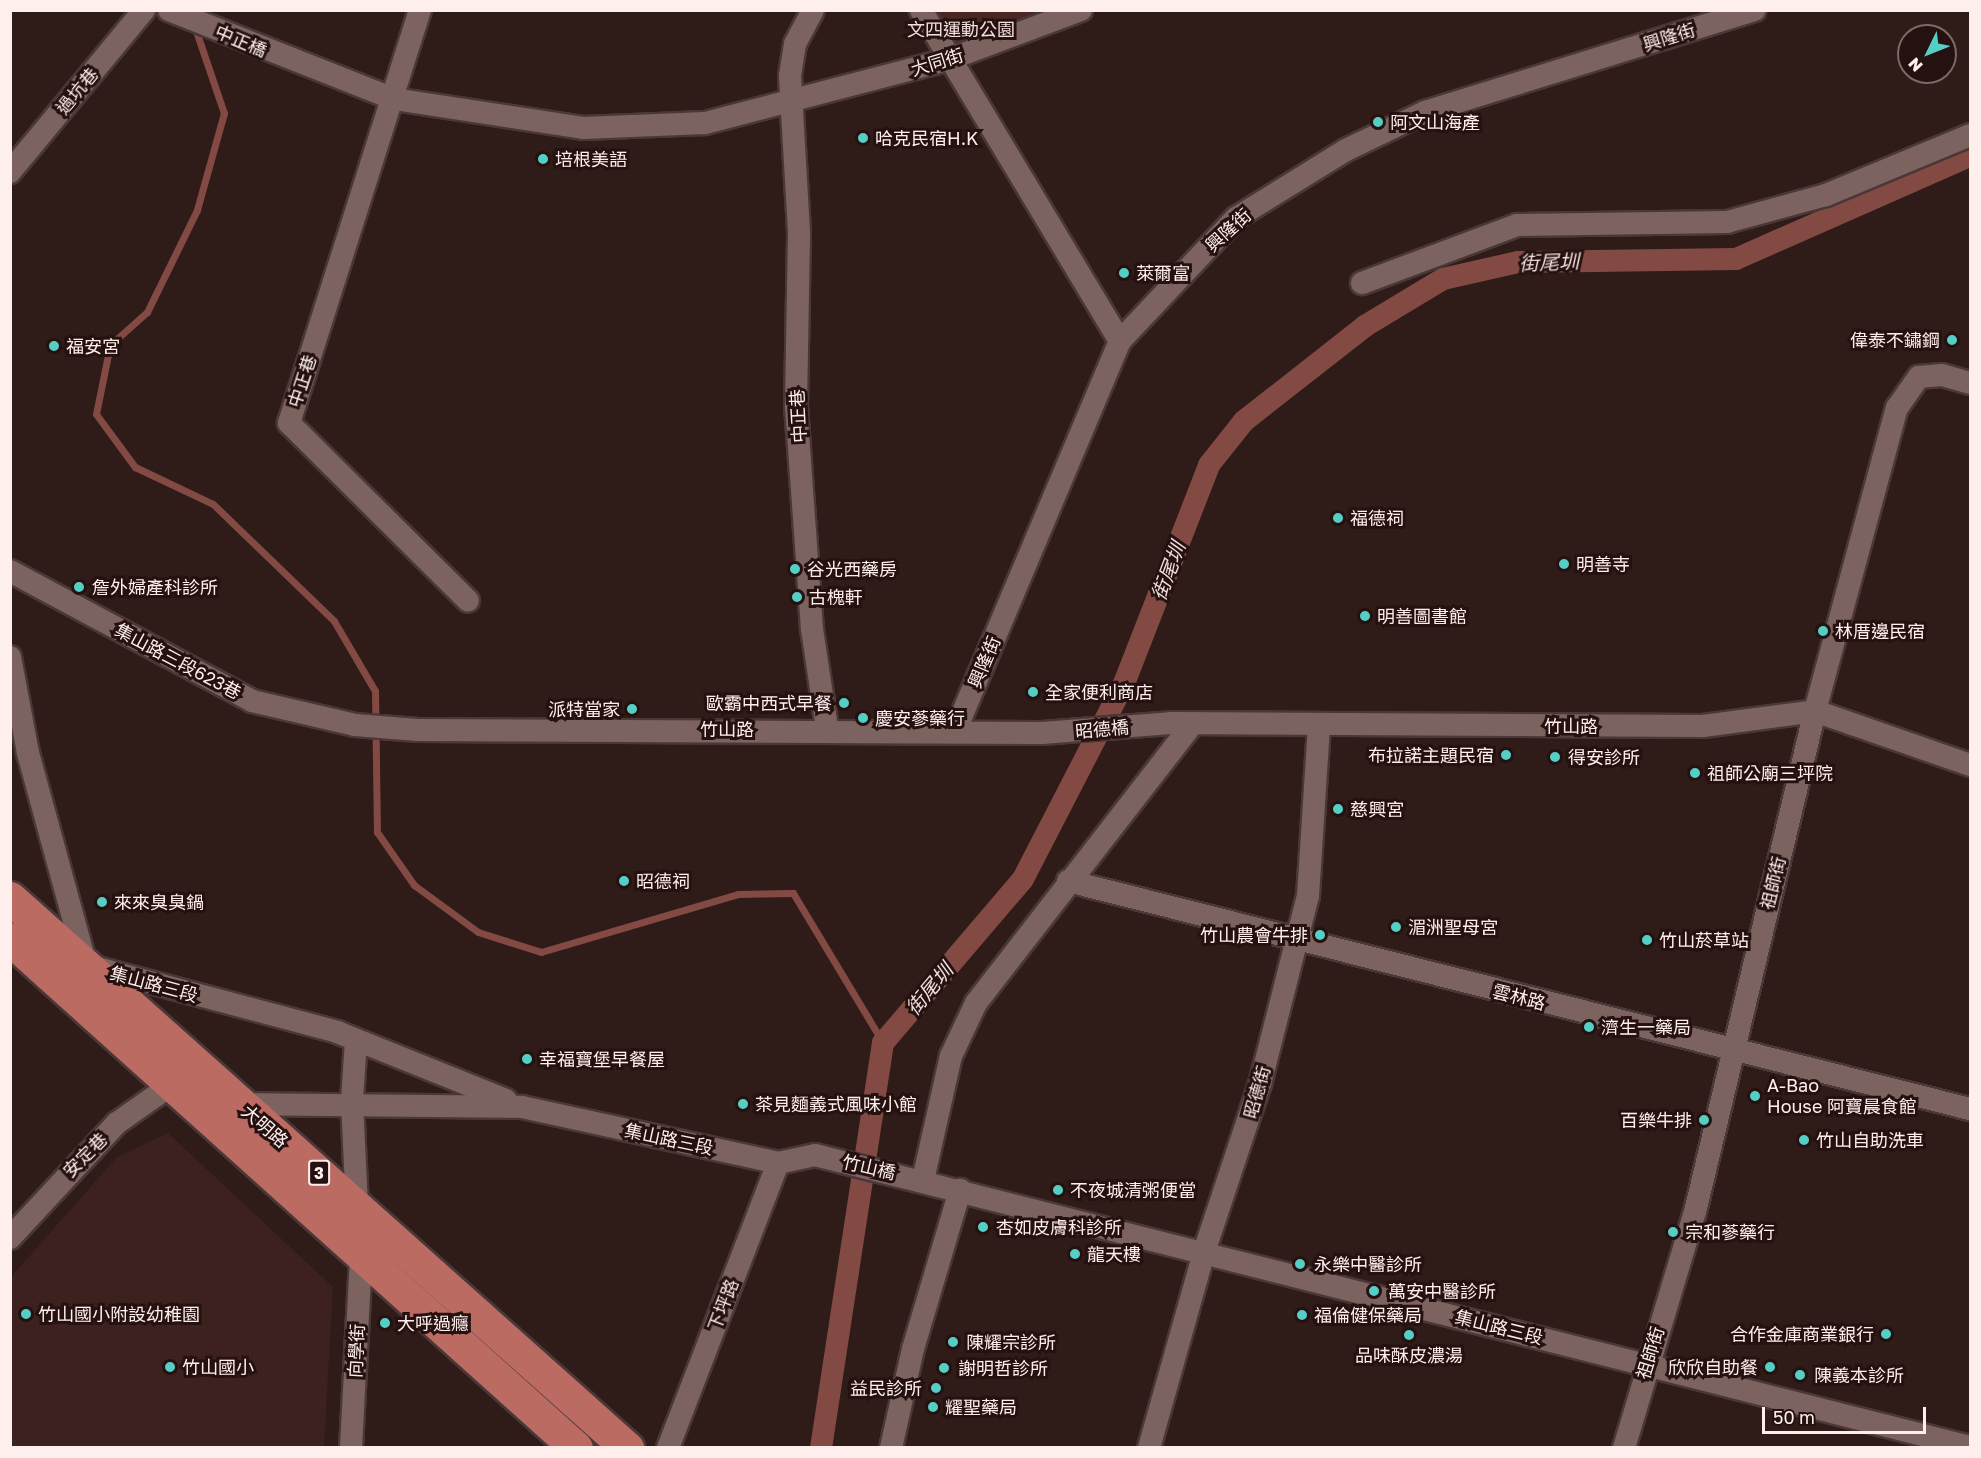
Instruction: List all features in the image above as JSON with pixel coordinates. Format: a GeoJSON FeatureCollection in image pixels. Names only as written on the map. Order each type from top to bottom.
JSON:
{"type":"FeatureCollection","features":[{"type":"Feature","properties":{"kind":"main road","name":"大明路"},"geometry":{"type":"LineString","coordinates":[[10,898],[627,1448]]}},
{"type":"Feature","properties":{"kind":"main road","name":"大明路"},"geometry":{"type":"LineString","coordinates":[[10,939],[576,1448]]}},
{"type":"Feature","properties":{"kind":"street","name":"過坑巷"},"geometry":{"type":"LineString","coordinates":[[10,172],[144,10]]}},
{"type":"Feature","properties":{"kind":"street","name":"中正巷"},"geometry":{"type":"LineString","coordinates":[[420,10],[394,99],[289,423],[468,601]]}},
{"type":"Feature","properties":{"kind":"street","name":"中正巷"},"geometry":{"type":"LineString","coordinates":[[813,10],[795,44],[790,103],[799,234],[796,406],[812,629],[827,728]]}},
{"type":"Feature","properties":{"kind":"street"},"geometry":{"type":"LineString","coordinates":[[921,10],[1120,340]]}},
{"type":"Feature","properties":{"kind":"street","name":"大同街"},"geometry":{"type":"LineString","coordinates":[[790,103],[950,59],[1080,10]]}},
{"type":"Feature","properties":{"kind":"street","name":"興隆街"},"geometry":{"type":"LineString","coordinates":[[956,729],[1120,340],[1236,218],[1346,150],[1425,112],[1755,10]]}},
{"type":"Feature","properties":{"kind":"street","name":"中正橋"},"geometry":{"type":"LineString","coordinates":[[171,11],[277,56],[394,99]]}},
{"type":"Feature","properties":{"kind":"street"},"geometry":{"type":"LineString","coordinates":[[394,99],[583,128],[705,123],[790,103]]}},
{"type":"Feature","properties":{"kind":"street"},"geometry":{"type":"LineString","coordinates":[[1362,283],[1517,225],[1727,222],[1826,195],[1971,135]]}},
{"type":"Feature","properties":{"kind":"street","name":"祖師街"},"geometry":{"type":"LineString","coordinates":[[1624,1448],[1646,1363],[1695,1212],[1732,1048],[1815,711],[1907,388],[1919,377],[1942,375],[1971,383]]}},
{"type":"Feature","properties":{"kind":"street","name":"集山路三段623巷"},"geometry":{"type":"LineString","coordinates":[[10,571],[252,701],[355,725],[411,729]]}},
{"type":"Feature","properties":{"kind":"street","name":"集山路三段"},"geometry":{"type":"LineString","coordinates":[[10,657],[20,754],[86,965],[356,1040],[522,1107],[778,1163],[815,1155]]}},
{"type":"Feature","properties":{"kind":"street","name":"竹山路"},"geometry":{"type":"LineString","coordinates":[[1161,724],[1703,726],[1815,711],[1971,765]]}},
{"type":"Feature","properties":{"kind":"street"},"geometry":{"type":"LineString","coordinates":[[923,1180],[951,1056],[976,1003],[1068,881],[1193,723]]}},
{"type":"Feature","properties":{"kind":"street","name":"昭德橋"},"geometry":{"type":"LineString","coordinates":[[1042,733],[1161,724]]}},
{"type":"Feature","properties":{"kind":"street","name":"昭德街"},"geometry":{"type":"LineString","coordinates":[[1149,1448],[1204,1252],[1260,1084],[1308,896],[1318,726]]}},
{"type":"Feature","properties":{"kind":"street","name":"竹山路"},"geometry":{"type":"LineString","coordinates":[[411,729],[827,728],[956,729],[1042,733]]}},
{"type":"Feature","properties":{"kind":"street","name":"雲林路"},"geometry":{"type":"LineString","coordinates":[[1068,881],[1295,943],[1971,1108]]}},
{"type":"Feature","properties":{"kind":"street"},"geometry":{"type":"LineString","coordinates":[[356,1040],[352,1101],[357,1208]]}},
{"type":"Feature","properties":{"kind":"street","name":"集山路三段"},"geometry":{"type":"LineString","coordinates":[[171,1085],[241,1105],[352,1101],[522,1107]]}},
{"type":"Feature","properties":{"kind":"street","name":"安定巷"},"geometry":{"type":"LineString","coordinates":[[10,1238],[117,1123],[171,1085]]}},
{"type":"Feature","properties":{"kind":"street","name":"竹山橋"},"geometry":{"type":"LineString","coordinates":[[815,1155],[923,1180]]}},
{"type":"Feature","properties":{"kind":"street","name":"下坪路"},"geometry":{"type":"LineString","coordinates":[[668,1448],[778,1163]]}},
{"type":"Feature","properties":{"kind":"street","name":"集山路三段"},"geometry":{"type":"LineString","coordinates":[[923,1180],[1971,1447]]}},
{"type":"Feature","properties":{"kind":"street"},"geometry":{"type":"LineString","coordinates":[[891,1448],[913,1349],[960,1190]]}},
{"type":"Feature","properties":{"kind":"street","name":"向學街"},"geometry":{"type":"LineString","coordinates":[[351,1448],[361,1255]]}},
{"type":"Feature","properties":{"kind":"shaded area","name":"竹山國小"},"geometry":{"type":"Polygon","coordinates":[[[168,1133],[333,1287],[324,1447],[11,1447],[11,1277],[117,1157],[168,1133]]]}},
{"type":"Feature","properties":{"kind":"green space","name":"文四運動公園"},"geometry":{"type":"Polygon","coordinates":[[[926,11],[1067,11],[953,51],[926,11]]]}},
{"type":"Feature","properties":{"kind":"waterway"},"geometry":{"type":"LineString","coordinates":[[194,25],[224,113],[197,210],[147,312],[110,345],[96,414],[135,467],[213,504],[334,621],[375,691],[377,832],[414,885],[478,932],[541,952],[738,894],[793,893],[883,1043]]}},
{"type":"Feature","properties":{"kind":"waterway","name":"街尾圳"},"geometry":{"type":"LineString","coordinates":[[821,1448],[883,1043],[1023,879],[1125,681],[1209,465],[1244,421],[1365,326],[1443,279],[1518,262],[1736,259],[1970,156]]}},
{"type":"Feature","properties":{"kind":"place","name":"阿文山海產"},"geometry":{"type":"Point","coordinates":[1378,122]}},
{"type":"Feature","properties":{"kind":"place","name":"哈克民宿H.K"},"geometry":{"type":"Point","coordinates":[863,138]}},
{"type":"Feature","properties":{"kind":"place","name":"培根美語"},"geometry":{"type":"Point","coordinates":[543,159]}},
{"type":"Feature","properties":{"kind":"place","name":"萊爾富"},"geometry":{"type":"Point","coordinates":[1124,273]}},
{"type":"Feature","properties":{"kind":"place","name":"偉泰不鏽鋼"},"geometry":{"type":"Point","coordinates":[1952,340]}},
{"type":"Feature","properties":{"kind":"place","name":"福安宮"},"geometry":{"type":"Point","coordinates":[54,346]}},
{"type":"Feature","properties":{"kind":"place","name":"福德祠"},"geometry":{"type":"Point","coordinates":[1338,518]}},
{"type":"Feature","properties":{"kind":"place","name":"明善寺"},"geometry":{"type":"Point","coordinates":[1564,564]}},
{"type":"Feature","properties":{"kind":"place","name":"谷光西藥房"},"geometry":{"type":"Point","coordinates":[795,569]}},
{"type":"Feature","properties":{"kind":"place","name":"詹外婦產科診所"},"geometry":{"type":"Point","coordinates":[79,587]}},
{"type":"Feature","properties":{"kind":"place","name":"古槐軒"},"geometry":{"type":"Point","coordinates":[797,597]}},
{"type":"Feature","properties":{"kind":"place","name":"明善圖書館"},"geometry":{"type":"Point","coordinates":[1365,616]}},
{"type":"Feature","properties":{"kind":"place","name":"林厝邊民宿"},"geometry":{"type":"Point","coordinates":[1823,631]}},
{"type":"Feature","properties":{"kind":"place","name":"全家便利商店"},"geometry":{"type":"Point","coordinates":[1033,692]}},
{"type":"Feature","properties":{"kind":"place","name":"歐霸中西式早餐"},"geometry":{"type":"Point","coordinates":[844,703]}},
{"type":"Feature","properties":{"kind":"place","name":"派特當家"},"geometry":{"type":"Point","coordinates":[632,709]}},
{"type":"Feature","properties":{"kind":"place","name":"慶安蔘藥行"},"geometry":{"type":"Point","coordinates":[863,718]}},
{"type":"Feature","properties":{"kind":"place","name":"布拉諾主題民宿"},"geometry":{"type":"Point","coordinates":[1506,755]}},
{"type":"Feature","properties":{"kind":"place","name":"得安診所"},"geometry":{"type":"Point","coordinates":[1555,757]}},
{"type":"Feature","properties":{"kind":"place","name":"祖師公廟三坪院"},"geometry":{"type":"Point","coordinates":[1695,773]}},
{"type":"Feature","properties":{"kind":"place","name":"慈興宮"},"geometry":{"type":"Point","coordinates":[1338,809]}},
{"type":"Feature","properties":{"kind":"place","name":"昭德祠"},"geometry":{"type":"Point","coordinates":[624,881]}},
{"type":"Feature","properties":{"kind":"place","name":"來來臭臭鍋"},"geometry":{"type":"Point","coordinates":[102,902]}},
{"type":"Feature","properties":{"kind":"place","name":"湄洲聖母宮"},"geometry":{"type":"Point","coordinates":[1396,927]}},
{"type":"Feature","properties":{"kind":"place","name":"竹山農會牛排"},"geometry":{"type":"Point","coordinates":[1320,935]}},
{"type":"Feature","properties":{"kind":"place","name":"竹山菸草站"},"geometry":{"type":"Point","coordinates":[1647,940]}},
{"type":"Feature","properties":{"kind":"place","name":"濟生一藥局"},"geometry":{"type":"Point","coordinates":[1589,1027]}},
{"type":"Feature","properties":{"kind":"place","name":"幸福寶堡早餐屋"},"geometry":{"type":"Point","coordinates":[527,1059]}},
{"type":"Feature","properties":{"kind":"place","name":"A-Bao House 阿寶晨食館"},"geometry":{"type":"Point","coordinates":[1755,1096]}},
{"type":"Feature","properties":{"kind":"place","name":"茶見麵義式風味小館"},"geometry":{"type":"Point","coordinates":[743,1104]}},
{"type":"Feature","properties":{"kind":"place","name":"百樂牛排"},"geometry":{"type":"Point","coordinates":[1704,1120]}},
{"type":"Feature","properties":{"kind":"place","name":"竹山自助洗車"},"geometry":{"type":"Point","coordinates":[1804,1140]}},
{"type":"Feature","properties":{"kind":"place","name":"不夜城清粥便當"},"geometry":{"type":"Point","coordinates":[1058,1190]}},
{"type":"Feature","properties":{"kind":"place","name":"杏如皮膚科診所"},"geometry":{"type":"Point","coordinates":[983,1227]}},
{"type":"Feature","properties":{"kind":"place","name":"宗和蔘藥行"},"geometry":{"type":"Point","coordinates":[1673,1232]}},
{"type":"Feature","properties":{"kind":"place","name":"龍天樓"},"geometry":{"type":"Point","coordinates":[1075,1254]}},
{"type":"Feature","properties":{"kind":"place","name":"永樂中醫診所"},"geometry":{"type":"Point","coordinates":[1300,1264]}},
{"type":"Feature","properties":{"kind":"place","name":"萬安中醫診所"},"geometry":{"type":"Point","coordinates":[1374,1291]}},
{"type":"Feature","properties":{"kind":"place","name":"竹山國小附設幼稚園"},"geometry":{"type":"Point","coordinates":[26,1314]}},
{"type":"Feature","properties":{"kind":"place","name":"福倫健保藥局"},"geometry":{"type":"Point","coordinates":[1302,1315]}},
{"type":"Feature","properties":{"kind":"place","name":"大呼過癮"},"geometry":{"type":"Point","coordinates":[385,1323]}},
{"type":"Feature","properties":{"kind":"place","name":"合作金庫商業銀行"},"geometry":{"type":"Point","coordinates":[1886,1334]}},
{"type":"Feature","properties":{"kind":"place","name":"品味酥皮濃湯"},"geometry":{"type":"Point","coordinates":[1409,1335]}},
{"type":"Feature","properties":{"kind":"place","name":"陳耀宗診所"},"geometry":{"type":"Point","coordinates":[953,1342]}},
{"type":"Feature","properties":{"kind":"place","name":"竹山國小"},"geometry":{"type":"Point","coordinates":[170,1367]}},
{"type":"Feature","properties":{"kind":"place","name":"欣欣自助餐"},"geometry":{"type":"Point","coordinates":[1770,1367]}},
{"type":"Feature","properties":{"kind":"place","name":"謝明哲診所"},"geometry":{"type":"Point","coordinates":[944,1368]}},
{"type":"Feature","properties":{"kind":"place","name":"陳義本診所"},"geometry":{"type":"Point","coordinates":[1800,1375]}},
{"type":"Feature","properties":{"kind":"place","name":"益民診所"},"geometry":{"type":"Point","coordinates":[936,1388]}},
{"type":"Feature","properties":{"kind":"place","name":"耀聖藥局"},"geometry":{"type":"Point","coordinates":[933,1407]}}]}
